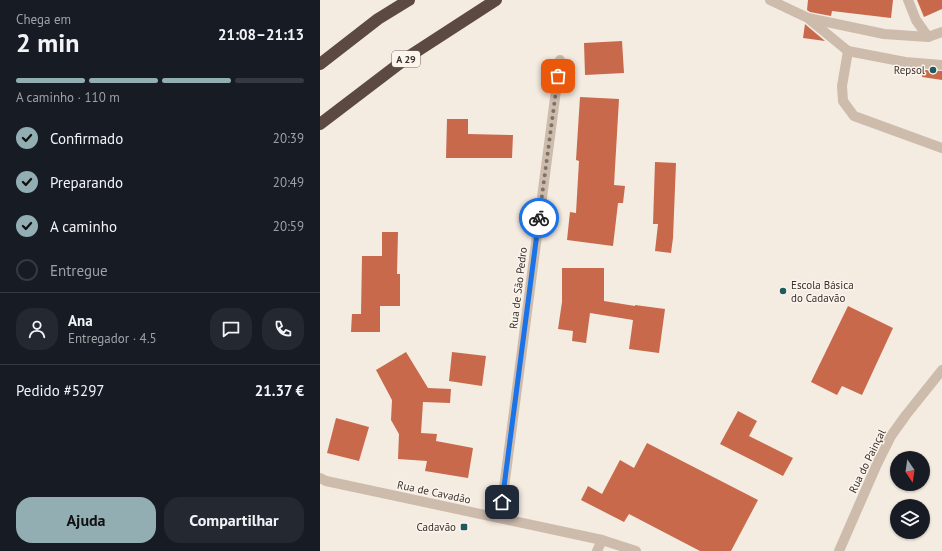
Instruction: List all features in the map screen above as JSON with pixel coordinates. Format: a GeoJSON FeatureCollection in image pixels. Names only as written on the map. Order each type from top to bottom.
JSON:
{"type":"FeatureCollection","features":[{"type":"Feature","properties":{"kind":"highway"},"geometry":{"type":"LineString","coordinates":[[320,64],[378,19],[409,0]]}},
{"type":"Feature","properties":{"kind":"highway","name":"A 29"},"geometry":{"type":"LineString","coordinates":[[320,124],[408,57],[496,0]]}},
{"type":"Feature","properties":{"kind":"street"},"geometry":{"type":"LineString","coordinates":[[770,0],[808,18],[884,34],[928,37],[942,32]]}},
{"type":"Feature","properties":{"kind":"street"},"geometry":{"type":"LineString","coordinates":[[908,0],[916,20],[928,37]]}},
{"type":"Feature","properties":{"kind":"street"},"geometry":{"type":"LineString","coordinates":[[808,18],[848,51],[905,62],[942,66]]}},
{"type":"Feature","properties":{"kind":"street"},"geometry":{"type":"LineString","coordinates":[[848,51],[842,86],[843,101],[854,116],[942,148]]}},
{"type":"Feature","properties":{"kind":"street","name":"Rua de São Pedro"},"geometry":{"type":"LineString","coordinates":[[500,518],[560,60]]}},
{"type":"Feature","properties":{"kind":"street","name":"Rua do Painçal"},"geometry":{"type":"LineString","coordinates":[[839,551],[877,464],[891,436],[906,415],[940,375]]}},
{"type":"Feature","properties":{"kind":"street","name":"Rua de Cavadão"},"geometry":{"type":"LineString","coordinates":[[320,478],[602,540],[636,551]]}},
{"type":"Feature","properties":{"kind":"street"},"geometry":{"type":"LineString","coordinates":[[597,551],[602,540]]}},
{"type":"Feature","properties":{"kind":"building"},"geometry":{"type":"Polygon","coordinates":[[[808,0],[893,0],[891,18],[832,11],[831,16],[810,12],[807,10],[808,0]]]}},
{"type":"Feature","properties":{"kind":"building"},"geometry":{"type":"Polygon","coordinates":[[[917,0],[942,0],[942,9],[924,17],[917,0]]]}},
{"type":"Feature","properties":{"kind":"building"},"geometry":{"type":"Polygon","coordinates":[[[805,24],[806,25],[825,41],[803,38],[805,24]]]}},
{"type":"Feature","properties":{"kind":"building"},"geometry":{"type":"Polygon","coordinates":[[[622,41],[624,73],[585,75],[584,43],[622,41]]]}},
{"type":"Feature","properties":{"kind":"building"},"geometry":{"type":"Polygon","coordinates":[[[923,70],[942,71],[942,80],[922,77],[923,70]]]}},
{"type":"Feature","properties":{"kind":"building"},"geometry":{"type":"Polygon","coordinates":[[[580,97],[619,99],[614,185],[625,186],[623,203],[618,203],[613,246],[567,240],[570,212],[576,213],[579,161],[576,160],[580,97]]]}},
{"type":"Feature","properties":{"kind":"building"},"geometry":{"type":"Polygon","coordinates":[[[447,119],[468,119],[468,134],[513,135],[512,158],[446,158],[447,119]]]}},
{"type":"Feature","properties":{"kind":"building"},"geometry":{"type":"Polygon","coordinates":[[[655,162],[676,163],[671,253],[655,251],[658,224],[653,224],[655,162]]]}},
{"type":"Feature","properties":{"kind":"building"},"geometry":{"type":"Polygon","coordinates":[[[382,232],[398,232],[397,274],[400,274],[400,306],[380,306],[380,332],[351,332],[352,314],[361,314],[362,256],[382,256],[382,232]]]}},
{"type":"Feature","properties":{"kind":"building"},"geometry":{"type":"Polygon","coordinates":[[[562,268],[604,268],[604,301],[665,309],[659,353],[629,349],[633,320],[590,313],[586,343],[572,341],[573,331],[558,329],[562,302],[562,268]]]}},
{"type":"Feature","properties":{"kind":"building"},"geometry":{"type":"Polygon","coordinates":[[[848,306],[893,328],[862,395],[842,386],[837,395],[811,382],[848,306]]]}},
{"type":"Feature","properties":{"kind":"building"},"geometry":{"type":"Polygon","coordinates":[[[406,352],[428,388],[451,389],[450,403],[423,402],[421,433],[437,434],[436,441],[473,448],[468,478],[425,471],[427,461],[398,459],[399,434],[391,420],[392,400],[376,370],[406,352]]]}},
{"type":"Feature","properties":{"kind":"building"},"geometry":{"type":"Polygon","coordinates":[[[452,352],[486,356],[482,386],[449,381],[452,352]]]}},
{"type":"Feature","properties":{"kind":"building"},"geometry":{"type":"Polygon","coordinates":[[[738,411],[757,421],[749,436],[793,458],[783,476],[720,444],[738,411]]]}},
{"type":"Feature","properties":{"kind":"building"},"geometry":{"type":"Polygon","coordinates":[[[336,418],[369,427],[359,461],[327,453],[336,418]]]}},
{"type":"Feature","properties":{"kind":"building"},"geometry":{"type":"Polygon","coordinates":[[[647,443],[758,500],[731,551],[700,551],[629,514],[624,522],[581,500],[588,486],[602,494],[620,460],[634,468],[647,443]]]}},
{"type":"Feature","properties":{"kind":"way so far"},"geometry":{"type":"LineString","coordinates":[[539,218],[558,76]]}},
{"type":"Feature","properties":{"kind":"place","name":"Repsol"},"geometry":{"type":"Point","coordinates":[933,70]}},
{"type":"Feature","properties":{"kind":"place","name":"Escola Básica do Cadavão"},"geometry":{"type":"Point","coordinates":[783,291]}},
{"type":"Feature","properties":{"kind":"place","name":"Cadavão"},"geometry":{"type":"Point","coordinates":[464,527]}},
{"type":"Feature","properties":{"kind":"route"},"geometry":{"type":"LineString","coordinates":[[502,502],[539,218]]}}]}
